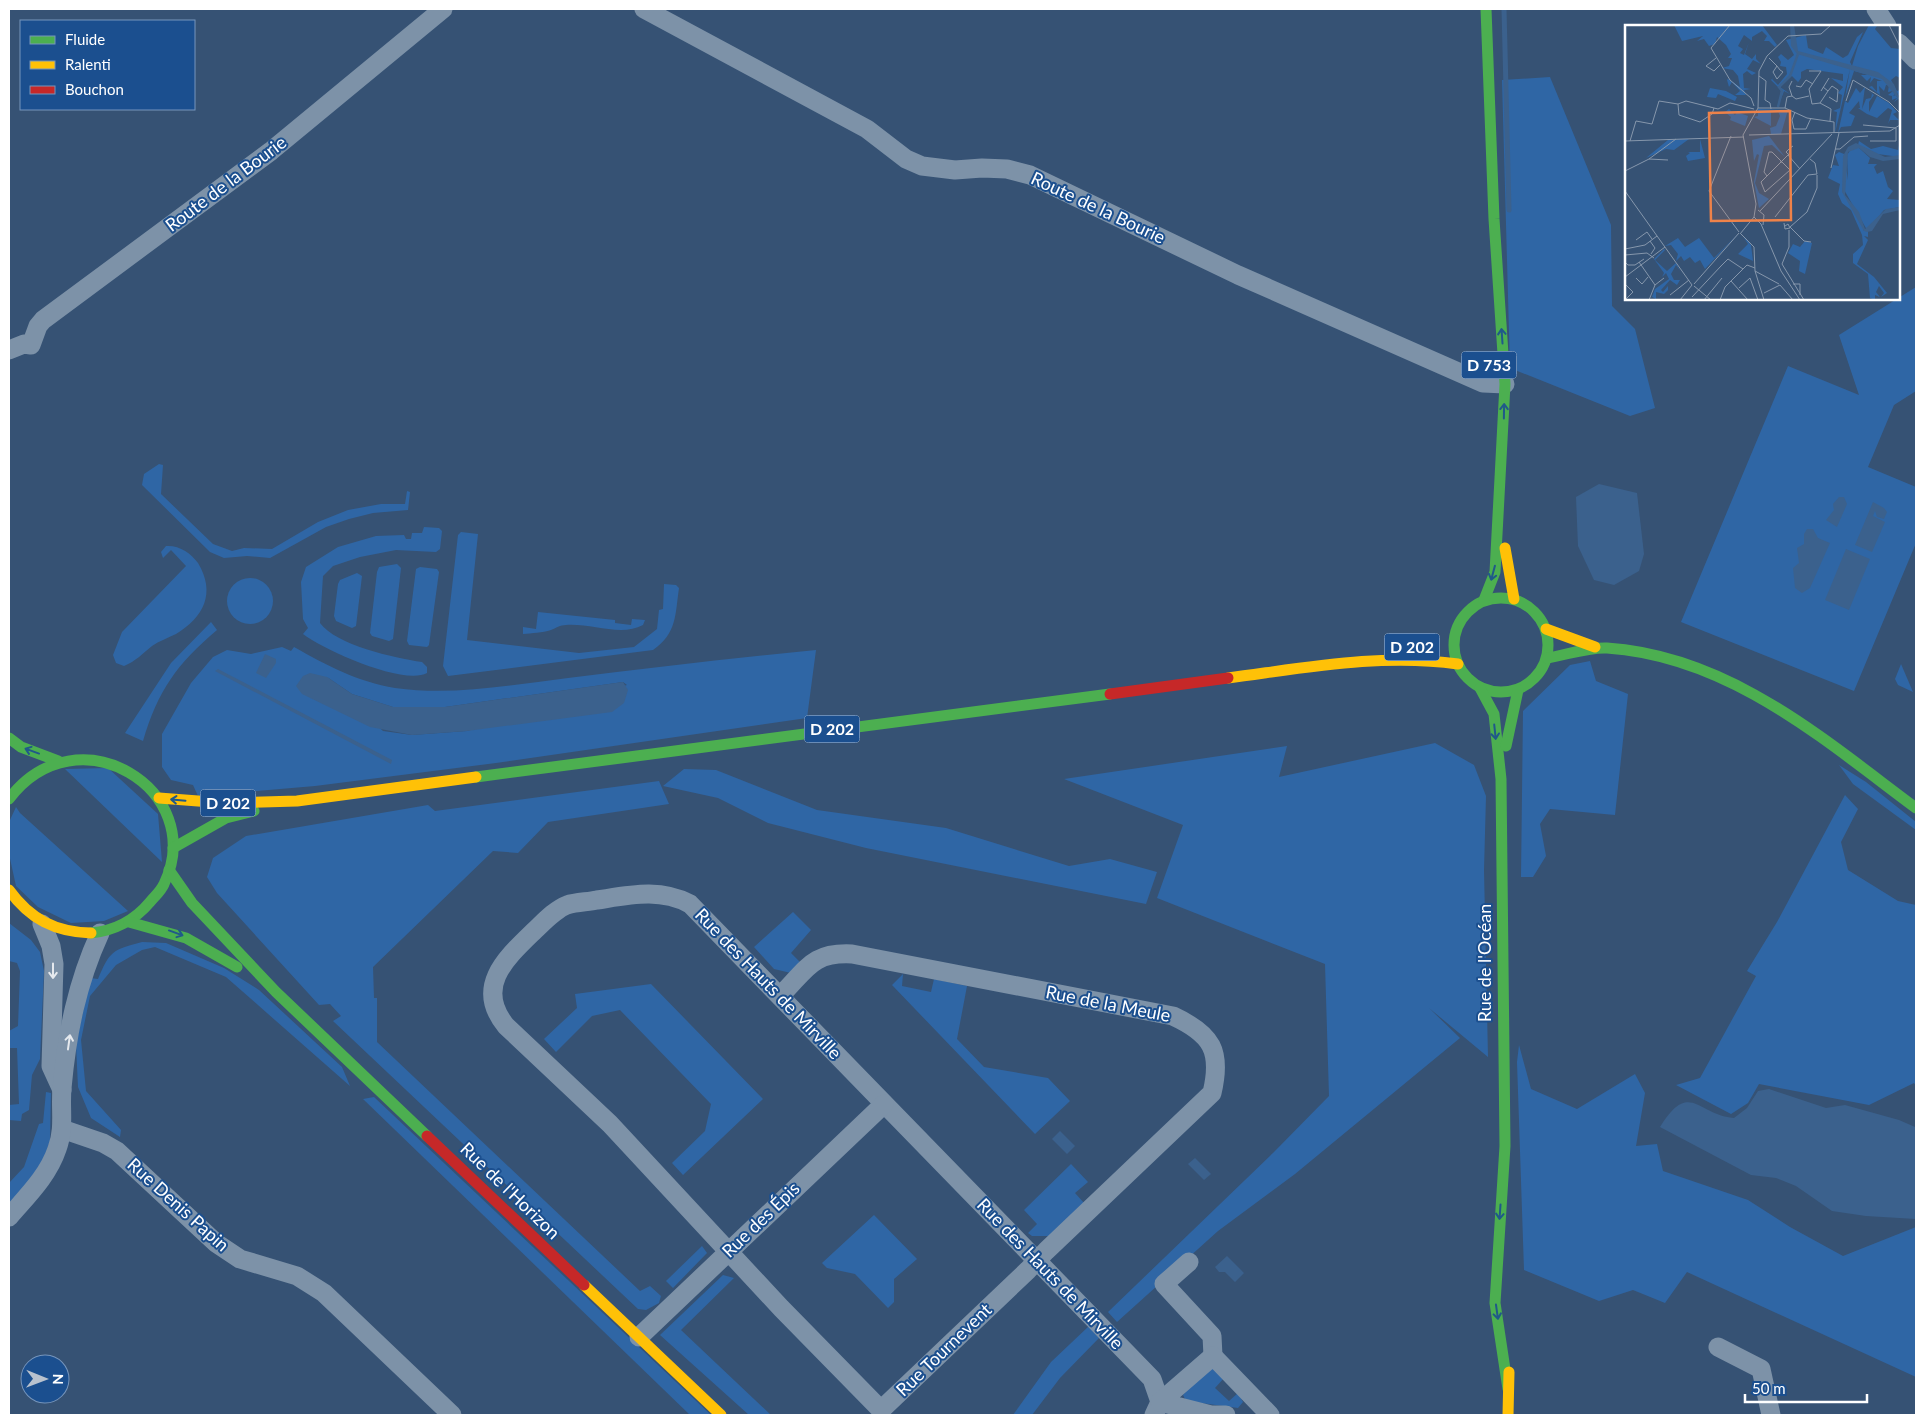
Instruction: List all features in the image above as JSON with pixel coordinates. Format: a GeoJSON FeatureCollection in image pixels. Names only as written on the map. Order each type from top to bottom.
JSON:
{"type":"FeatureCollection","features":[{"type":"Feature","properties":{"kind":"main road","name":"D 753"},"geometry":{"type":"LineString","coordinates":[[1484,600],[1495,572],[1499,510],[1493,384],[1494,219],[1486,9]]}},
{"type":"Feature","properties":{"kind":"main road","name":"D 753"},"geometry":{"type":"LineString","coordinates":[[1490,335],[1494,219]]}},
{"type":"Feature","properties":{"kind":"main road","name":"D 753"},"geometry":{"type":"LineString","coordinates":[[1491,422],[1499,510],[1514,599]]}},
{"type":"Feature","properties":{"kind":"main road"},"geometry":{"type":"LineString","coordinates":[[1499,597],[1514,599],[1528,605],[1539,616],[1546,630],[1549,644],[1547,658],[1541,671],[1518,690],[1493,692],[1480,688],[1471,682],[1458,664],[1454,648],[1455,632],[1461,618],[1471,608],[1484,600],[1499,597]]}},
{"type":"Feature","properties":{"kind":"main road"},"geometry":{"type":"LineString","coordinates":[[1546,630],[1571,640],[1601,648],[1649,654],[1686,664],[1730,681],[1794,717],[1914,804]]}},
{"type":"Feature","properties":{"kind":"main road","name":"D 202"},"geometry":{"type":"LineString","coordinates":[[1441,638],[1455,632]]}},
{"type":"Feature","properties":{"kind":"main road"},"geometry":{"type":"LineString","coordinates":[[1547,658],[1601,648]]}},
{"type":"Feature","properties":{"kind":"main road","name":"D 202"},"geometry":{"type":"LineString","coordinates":[[1367,660],[1403,649]]}},
{"type":"Feature","properties":{"kind":"main road","name":"D 202"},"geometry":{"type":"LineString","coordinates":[[159,798],[224,803],[297,800],[1367,660],[1429,660],[1458,664]]}},
{"type":"Feature","properties":{"kind":"main road","name":"Rue de l'Océan"},"geometry":{"type":"LineString","coordinates":[[1480,688],[1494,714],[1501,779],[1505,1146],[1496,1264],[1496,1303],[1508,1389]]}},
{"type":"Feature","properties":{"kind":"main road","name":"Rue de l'Océan"},"geometry":{"type":"LineString","coordinates":[[1501,779],[1518,690]]}},
{"type":"Feature","properties":{"kind":"main road"},"geometry":{"type":"LineString","coordinates":[[9,738],[21,747],[58,761]]}},
{"type":"Feature","properties":{"kind":"main road"},"geometry":{"type":"LineString","coordinates":[[9,799],[30,775],[58,761],[90,757],[109,760],[129,769],[145,781],[159,798],[170,825],[174,848],[169,870],[162,888],[153,901],[129,922],[100,933],[70,933],[42,924],[13,904],[9,890]]}},
{"type":"Feature","properties":{"kind":"main road","name":"D 202"},"geometry":{"type":"LineString","coordinates":[[174,848],[226,818],[297,800]]}},
{"type":"Feature","properties":{"kind":"main road"},"geometry":{"type":"LineString","coordinates":[[169,870],[192,903],[276,992]]}},
{"type":"Feature","properties":{"kind":"main road"},"geometry":{"type":"LineString","coordinates":[[129,922],[167,930],[192,940],[276,992]]}},
{"type":"Feature","properties":{"kind":"main road","name":"Rue de l'Horizon"},"geometry":{"type":"LineString","coordinates":[[276,992],[721,1415]]}},
{"type":"Feature","properties":{"kind":"main road","name":"Rue de l'Océan"},"geometry":{"type":"LineString","coordinates":[[1505,1146],[1511,1191],[1512,1236]]}},
{"type":"Feature","properties":{"kind":"main road","name":"Rue de l'Océan"},"geometry":{"type":"LineString","coordinates":[[1508,1415],[1512,1331]]}},
{"type":"Feature","properties":{"kind":"street","name":"Route de la Bourie"},"geometry":{"type":"LineString","coordinates":[[9,350],[24,344],[31,345],[38,326],[44,320],[271,151],[443,9]]}},
{"type":"Feature","properties":{"kind":"street","name":"Route de la Bourie"},"geometry":{"type":"LineString","coordinates":[[644,9],[867,129],[906,159],[932,168],[954,170],[999,169],[1030,175],[1307,307],[1482,383],[1493,384]]}},
{"type":"Feature","properties":{"kind":"street"},"geometry":{"type":"LineString","coordinates":[[1876,9],[1886,25]]}},
{"type":"Feature","properties":{"kind":"street"},"geometry":{"type":"LineString","coordinates":[[1900,44],[1916,60]]}},
{"type":"Feature","properties":{"kind":"street","name":"Rue des Hauts de Mirville"},"geometry":{"type":"LineString","coordinates":[[728,1251],[610,1124],[506,1026],[496,1014],[493,994],[494,981],[505,960],[552,915],[567,905],[626,896],[658,894],[676,897],[690,904],[781,995],[884,1104],[1152,1379],[1157,1409]]}},
{"type":"Feature","properties":{"kind":"street"},"geometry":{"type":"LineString","coordinates":[[42,924],[51,946],[54,964],[51,1066],[62,1090]]}},
{"type":"Feature","properties":{"kind":"street"},"geometry":{"type":"LineString","coordinates":[[9,1217],[41,1179],[51,1163],[62,1129],[62,1090],[74,1002],[84,967],[100,933]]}},
{"type":"Feature","properties":{"kind":"street","name":"Rue de la Meule"},"geometry":{"type":"LineString","coordinates":[[781,995],[819,957],[834,953],[852,954],[1174,1016],[1192,1025],[1206,1036],[1215,1051],[1216,1075],[1212,1093],[1036,1261]]}},
{"type":"Feature","properties":{"kind":"street","name":"Rue des Épis"},"geometry":{"type":"LineString","coordinates":[[639,1338],[884,1104]]}},
{"type":"Feature","properties":{"kind":"street","name":"Rue Denis Papin"},"geometry":{"type":"LineString","coordinates":[[62,1129],[103,1143],[118,1151],[229,1253],[249,1262],[297,1276],[324,1293],[452,1415]]}},
{"type":"Feature","properties":{"kind":"street","name":"Rue Tournevent"},"geometry":{"type":"LineString","coordinates":[[728,1251],[884,1412],[1036,1261]]}},
{"type":"Feature","properties":{"kind":"street"},"geometry":{"type":"LineString","coordinates":[[1189,1262],[1164,1284],[1212,1336],[1213,1356],[1270,1415]]}},
{"type":"Feature","properties":{"kind":"street"},"geometry":{"type":"LineString","coordinates":[[1718,1347],[1761,1369],[1771,1415]]}},
{"type":"Feature","properties":{"kind":"street"},"geometry":{"type":"LineString","coordinates":[[1157,1409],[1213,1356]]}},
{"type":"Feature","properties":{"kind":"street"},"geometry":{"type":"LineString","coordinates":[[1157,1409],[1226,1415]]}},
{"type":"Feature","properties":{"kind":"shaded area"},"geometry":{"type":"Polygon","coordinates":[[[1550,77],[1611,225],[1612,306],[1635,329],[1655,408],[1630,416],[1510,368],[1502,80],[1550,77]]]}},
{"type":"Feature","properties":{"kind":"shaded area"},"geometry":{"type":"Polygon","coordinates":[[[1916,287],[1916,391],[1894,405],[1868,467],[1916,487],[1916,543],[1854,691],[1681,622],[1788,366],[1859,395],[1839,335],[1895,300],[1900,300],[1900,297],[1916,287]]]}},
{"type":"Feature","properties":{"kind":"shaded area"},"geometry":{"type":"Polygon","coordinates":[[[159,464],[163,465],[161,494],[213,544],[232,551],[244,548],[272,549],[318,522],[348,510],[381,504],[405,504],[407,491],[410,492],[408,510],[373,513],[326,527],[270,558],[247,556],[224,558],[210,552],[142,485],[144,474],[159,464]]]}},
{"type":"Feature","properties":{"kind":"shaded area"},"geometry":{"type":"Polygon","coordinates":[[[1599,484],[1637,493],[1644,554],[1639,571],[1614,585],[1594,580],[1578,546],[1576,497],[1599,484]]]}},
{"type":"Feature","properties":{"kind":"shaded area"},"geometry":{"type":"Polygon","coordinates":[[[1839,497],[1844,497],[1847,504],[1837,527],[1826,520],[1834,510],[1833,504],[1839,497]]]}},
{"type":"Feature","properties":{"kind":"shaded area"},"geometry":{"type":"Polygon","coordinates":[[[1873,502],[1884,508],[1887,512],[1884,519],[1877,517],[1875,511],[1873,516],[1885,522],[1872,552],[1855,545],[1873,502]]]}},
{"type":"Feature","properties":{"kind":"shaded area"},"geometry":{"type":"Polygon","coordinates":[[[424,527],[439,528],[442,531],[440,549],[436,552],[396,550],[360,557],[333,566],[323,576],[320,623],[328,631],[352,644],[382,654],[422,662],[427,667],[427,673],[416,676],[383,671],[345,657],[303,634],[308,628],[303,619],[301,582],[306,567],[338,547],[376,536],[404,535],[406,539],[411,539],[412,533],[422,533],[424,527]]]}},
{"type":"Feature","properties":{"kind":"shaded area"},"geometry":{"type":"Polygon","coordinates":[[[1807,529],[1813,529],[1818,538],[1830,543],[1810,588],[1802,593],[1795,588],[1793,568],[1799,563],[1797,548],[1804,544],[1804,534],[1807,529]]]}},
{"type":"Feature","properties":{"kind":"shaded area"},"geometry":{"type":"Polygon","coordinates":[[[461,532],[478,534],[467,640],[579,653],[634,647],[657,629],[659,610],[663,609],[664,584],[676,585],[679,588],[674,623],[671,630],[661,644],[653,650],[448,676],[443,666],[458,535],[461,532]]]}},
{"type":"Feature","properties":{"kind":"shaded area"},"geometry":{"type":"Polygon","coordinates":[[[166,546],[184,550],[198,563],[206,584],[204,603],[194,620],[176,634],[155,644],[124,666],[116,663],[113,655],[122,632],[186,566],[171,550],[163,558],[161,552],[166,546]]]}},
{"type":"Feature","properties":{"kind":"shaded area"},"geometry":{"type":"Polygon","coordinates":[[[1846,549],[1870,559],[1849,610],[1825,600],[1846,549]]]}},
{"type":"Feature","properties":{"kind":"shaded area"},"geometry":{"type":"Polygon","coordinates":[[[397,564],[401,568],[393,639],[389,641],[372,636],[370,633],[377,572],[379,567],[397,564]]]}},
{"type":"Feature","properties":{"kind":"shaded area"},"geometry":{"type":"Polygon","coordinates":[[[420,567],[437,569],[439,572],[429,645],[427,647],[409,645],[407,641],[416,569],[420,567]]]}},
{"type":"Feature","properties":{"kind":"shaded area"},"geometry":{"type":"Polygon","coordinates":[[[357,573],[362,576],[356,626],[352,628],[336,621],[334,616],[340,580],[357,573]]]}},
{"type":"Feature","properties":{"kind":"shaded area"},"geometry":{"type":"Polygon","coordinates":[[[246,578],[254,578],[263,582],[269,588],[273,601],[269,614],[263,620],[254,624],[246,624],[237,620],[231,614],[227,605],[227,597],[231,588],[237,582],[246,578]]]}},
{"type":"Feature","properties":{"kind":"shaded area"},"geometry":{"type":"Polygon","coordinates":[[[538,612],[615,620],[615,623],[631,625],[632,619],[645,620],[643,625],[625,630],[566,625],[544,632],[523,634],[523,627],[536,629],[538,612]]]}},
{"type":"Feature","properties":{"kind":"shaded area"},"geometry":{"type":"Polygon","coordinates":[[[211,622],[217,630],[180,667],[162,692],[143,741],[125,733],[171,663],[211,622]]]}},
{"type":"Feature","properties":{"kind":"shaded area"},"geometry":{"type":"Polygon","coordinates":[[[282,647],[291,651],[294,647],[330,666],[368,682],[395,688],[438,691],[503,686],[816,650],[807,718],[496,763],[315,786],[198,796],[193,785],[171,780],[162,767],[162,734],[191,683],[213,657],[227,650],[251,654],[282,647]],[[327,677],[383,731],[412,735],[467,731],[627,685],[623,682],[445,707],[393,707],[352,694],[327,677]]]}},
{"type":"Feature","properties":{"kind":"shaded area"},"geometry":{"type":"Polygon","coordinates":[[[265,654],[276,659],[276,663],[266,678],[256,673],[265,654]]]}},
{"type":"Feature","properties":{"kind":"shaded area"},"geometry":{"type":"Polygon","coordinates":[[[1590,661],[1596,681],[1628,694],[1615,815],[1550,809],[1540,824],[1546,856],[1533,877],[1521,877],[1523,711],[1570,665],[1590,661]]]}},
{"type":"Feature","properties":{"kind":"shaded area"},"geometry":{"type":"Polygon","coordinates":[[[1901,664],[1913,692],[1898,685],[1895,679],[1901,664]]]}},
{"type":"Feature","properties":{"kind":"shaded area"},"geometry":{"type":"Polygon","coordinates":[[[218,669],[392,760],[391,764],[215,671],[218,669]]]}},
{"type":"Feature","properties":{"kind":"shaded area"},"geometry":{"type":"Polygon","coordinates":[[[310,673],[327,677],[352,694],[393,707],[445,707],[623,682],[628,690],[624,703],[612,712],[467,731],[412,735],[370,727],[302,694],[296,686],[303,676],[310,673]]]}},
{"type":"Feature","properties":{"kind":"shaded area"},"geometry":{"type":"Polygon","coordinates":[[[1435,743],[1474,765],[1486,796],[1484,870],[1488,1057],[1429,1008],[1460,1038],[1295,1174],[1218,1231],[1117,1322],[1108,1312],[1274,1152],[1329,1096],[1325,964],[1157,898],[1183,825],[1064,779],[1287,746],[1279,777],[1435,743]]]}},
{"type":"Feature","properties":{"kind":"shaded area"},"geometry":{"type":"Polygon","coordinates":[[[1839,765],[1866,782],[1916,822],[1916,830],[1853,784],[1839,765]]]}},
{"type":"Feature","properties":{"kind":"shaded area"},"geometry":{"type":"Polygon","coordinates":[[[108,768],[158,814],[162,862],[65,769],[108,768]]]}},
{"type":"Feature","properties":{"kind":"shaded area"},"geometry":{"type":"Polygon","coordinates":[[[684,769],[716,770],[817,810],[946,828],[1069,866],[1110,859],[1157,872],[1146,904],[866,848],[768,823],[718,798],[663,786],[684,769]]]}},
{"type":"Feature","properties":{"kind":"shaded area"},"geometry":{"type":"Polygon","coordinates":[[[659,781],[669,804],[548,822],[518,853],[493,851],[373,967],[374,998],[377,998],[377,1042],[640,1291],[650,1286],[661,1296],[659,1303],[646,1310],[638,1309],[333,1021],[341,1016],[330,1004],[319,1005],[217,893],[207,877],[213,858],[246,836],[428,805],[435,811],[659,781]]]}},
{"type":"Feature","properties":{"kind":"shaded area"},"geometry":{"type":"Polygon","coordinates":[[[1845,795],[1858,809],[1841,842],[1848,870],[1898,901],[1916,905],[1916,1086],[1914,1083],[1869,1105],[1759,1084],[1748,1103],[1731,1114],[1676,1085],[1700,1078],[1756,976],[1747,971],[1777,922],[1845,795]]]}},
{"type":"Feature","properties":{"kind":"shaded area"},"geometry":{"type":"Polygon","coordinates":[[[16,807],[20,813],[128,911],[104,921],[71,923],[38,907],[16,886],[9,854],[10,820],[16,807]]]}},
{"type":"Feature","properties":{"kind":"shaded area"},"geometry":{"type":"Polygon","coordinates":[[[793,912],[811,930],[791,953],[800,962],[791,973],[774,969],[754,947],[793,912]]]}},
{"type":"Feature","properties":{"kind":"shaded area"},"geometry":{"type":"Polygon","coordinates":[[[9,923],[31,940],[40,952],[44,971],[40,1059],[32,1075],[29,1110],[22,1114],[21,1121],[9,1120],[9,1105],[19,1104],[17,1048],[9,1048],[9,1031],[18,1026],[20,971],[17,963],[9,961],[9,923]]]}},
{"type":"Feature","properties":{"kind":"shaded area"},"geometry":{"type":"Polygon","coordinates":[[[142,942],[166,943],[224,968],[259,990],[342,1067],[350,1086],[226,977],[155,947],[142,950],[116,965],[90,996],[81,1040],[86,1091],[121,1130],[120,1137],[91,1118],[78,1087],[76,1045],[90,978],[98,979],[113,953],[124,947],[142,942]]]}},
{"type":"Feature","properties":{"kind":"shaded area"},"geometry":{"type":"Polygon","coordinates":[[[903,974],[902,986],[931,992],[934,979],[967,986],[957,1039],[984,1067],[1048,1078],[1070,1101],[1035,1134],[892,985],[903,974]]]}},
{"type":"Feature","properties":{"kind":"shaded area"},"geometry":{"type":"Polygon","coordinates":[[[651,984],[763,1099],[683,1175],[672,1163],[705,1131],[711,1104],[620,1010],[592,1016],[556,1052],[544,1039],[577,1008],[575,994],[651,984]]]}},
{"type":"Feature","properties":{"kind":"shaded area"},"geometry":{"type":"Polygon","coordinates":[[[1519,1045],[1531,1089],[1577,1109],[1635,1074],[1645,1093],[1636,1146],[1657,1144],[1663,1171],[1748,1200],[1790,1227],[1843,1256],[1916,1227],[1916,1377],[1687,1272],[1665,1303],[1633,1290],[1599,1301],[1524,1270],[1517,1062],[1519,1045]]]}},
{"type":"Feature","properties":{"kind":"shaded area"},"geometry":{"type":"Polygon","coordinates":[[[1769,1089],[1826,1108],[1845,1105],[1899,1120],[1915,1127],[1916,1219],[1866,1216],[1832,1211],[1796,1186],[1776,1178],[1751,1175],[1660,1127],[1670,1113],[1679,1105],[1687,1102],[1694,1103],[1721,1116],[1734,1118],[1747,1108],[1758,1091],[1769,1089]]]}},
{"type":"Feature","properties":{"kind":"shaded area"},"geometry":{"type":"Polygon","coordinates":[[[46,1092],[51,1093],[50,1141],[41,1167],[9,1205],[9,1183],[24,1167],[39,1124],[43,1123],[46,1092]]]}},
{"type":"Feature","properties":{"kind":"shaded area"},"geometry":{"type":"Polygon","coordinates":[[[374,1097],[711,1415],[690,1415],[363,1099],[374,1097]]]}},
{"type":"Feature","properties":{"kind":"shaded area"},"geometry":{"type":"Polygon","coordinates":[[[1060,1131],[1075,1146],[1067,1154],[1052,1139],[1060,1131]]]}},
{"type":"Feature","properties":{"kind":"shaded area"},"geometry":{"type":"Polygon","coordinates":[[[1195,1158],[1211,1174],[1204,1180],[1188,1164],[1195,1158]]]}},
{"type":"Feature","properties":{"kind":"shaded area"},"geometry":{"type":"Polygon","coordinates":[[[1071,1164],[1088,1182],[1075,1193],[1084,1203],[1050,1236],[1032,1236],[1028,1233],[1037,1224],[1024,1210],[1071,1164]]]}},
{"type":"Feature","properties":{"kind":"shaded area"},"geometry":{"type":"Polygon","coordinates":[[[874,1215],[917,1259],[894,1279],[894,1302],[888,1308],[855,1274],[827,1268],[822,1263],[874,1215]]]}},
{"type":"Feature","properties":{"kind":"shaded area"},"geometry":{"type":"Polygon","coordinates":[[[702,1246],[707,1253],[673,1288],[666,1281],[702,1246]]]}},
{"type":"Feature","properties":{"kind":"shaded area"},"geometry":{"type":"Polygon","coordinates":[[[1227,1256],[1244,1273],[1235,1282],[1225,1272],[1219,1272],[1215,1267],[1227,1256]]]}},
{"type":"Feature","properties":{"kind":"shaded area"},"geometry":{"type":"Polygon","coordinates":[[[723,1275],[734,1278],[681,1330],[771,1415],[749,1415],[660,1335],[723,1275]]]}},
{"type":"Feature","properties":{"kind":"shaded area"},"geometry":{"type":"Polygon","coordinates":[[[1089,1326],[1099,1338],[1060,1378],[1032,1415],[1013,1415],[1051,1362],[1089,1326]]]}},
{"type":"Feature","properties":{"kind":"shaded area"},"geometry":{"type":"Polygon","coordinates":[[[1208,1367],[1214,1368],[1224,1378],[1215,1388],[1229,1401],[1238,1393],[1243,1402],[1238,1408],[1186,1401],[1183,1395],[1208,1367]]]}},
{"type":"Feature","properties":{"kind":"waterway"},"geometry":{"type":"LineString","coordinates":[[1504,9],[1509,210]]}},
{"type":"Feature","properties":{"kind":"traffic: fast"},"geometry":{"type":"LineString","coordinates":[[1484,600],[1495,572],[1505,384],[1494,219],[1486,9]]}},
{"type":"Feature","properties":{"kind":"traffic: fast"},"geometry":{"type":"LineString","coordinates":[[1501,598],[1519,601],[1534,612],[1545,627],[1548,645],[1545,663],[1534,678],[1519,689],[1501,692],[1483,689],[1468,678],[1457,663],[1454,645],[1457,627],[1468,612],[1483,601],[1501,598]]}},
{"type":"Feature","properties":{"kind":"traffic: fast"},"geometry":{"type":"LineString","coordinates":[[1547,658],[1585,650],[1607,648],[1651,654],[1694,667],[1734,684],[1810,729],[1916,808]]}},
{"type":"Feature","properties":{"kind":"traffic: fast"},"geometry":{"type":"LineString","coordinates":[[1480,688],[1494,714],[1501,779],[1505,1146],[1495,1303],[1508,1389]]}},
{"type":"Feature","properties":{"kind":"traffic: fast"},"geometry":{"type":"LineString","coordinates":[[1506,746],[1518,690]]}},
{"type":"Feature","properties":{"kind":"traffic: fast"},"geometry":{"type":"LineString","coordinates":[[476,777],[1110,694]]}},
{"type":"Feature","properties":{"kind":"traffic: fast"},"geometry":{"type":"LineString","coordinates":[[9,738],[21,747],[58,761]]}},
{"type":"Feature","properties":{"kind":"traffic: fast"},"geometry":{"type":"LineString","coordinates":[[9,799],[37,773],[68,761],[100,762],[129,772],[153,792],[168,818],[173,850],[164,884],[144,908],[124,924],[108,930],[91,933]]}},
{"type":"Feature","properties":{"kind":"traffic: fast"},"geometry":{"type":"LineString","coordinates":[[173,848],[226,818],[254,811]]}},
{"type":"Feature","properties":{"kind":"traffic: fast"},"geometry":{"type":"LineString","coordinates":[[169,870],[192,903],[276,992],[427,1136]]}},
{"type":"Feature","properties":{"kind":"traffic: fast"},"geometry":{"type":"LineString","coordinates":[[129,922],[186,938],[237,967]]}},
{"type":"Feature","properties":{"kind":"traffic: slow"},"geometry":{"type":"LineString","coordinates":[[1505,548],[1514,599]]}},
{"type":"Feature","properties":{"kind":"traffic: slow"},"geometry":{"type":"LineString","coordinates":[[1546,629],[1595,647]]}},
{"type":"Feature","properties":{"kind":"traffic: slow"},"geometry":{"type":"LineString","coordinates":[[1228,678],[1314,666],[1372,661],[1429,661],[1458,664]]}},
{"type":"Feature","properties":{"kind":"traffic: slow"},"geometry":{"type":"LineString","coordinates":[[159,798],[224,803],[297,801],[476,777]]}},
{"type":"Feature","properties":{"kind":"traffic: slow"},"geometry":{"type":"LineString","coordinates":[[9,890],[26,909],[44,922],[66,930],[91,933]]}},
{"type":"Feature","properties":{"kind":"traffic: slow"},"geometry":{"type":"LineString","coordinates":[[584,1285],[721,1415]]}},
{"type":"Feature","properties":{"kind":"traffic: slow"},"geometry":{"type":"LineString","coordinates":[[1508,1415],[1509,1372]]}},
{"type":"Feature","properties":{"kind":"traffic: jam"},"geometry":{"type":"LineString","coordinates":[[1110,694],[1228,678]]}},
{"type":"Feature","properties":{"kind":"traffic: jam"},"geometry":{"type":"LineString","coordinates":[[427,1136],[584,1285]]}}]}
